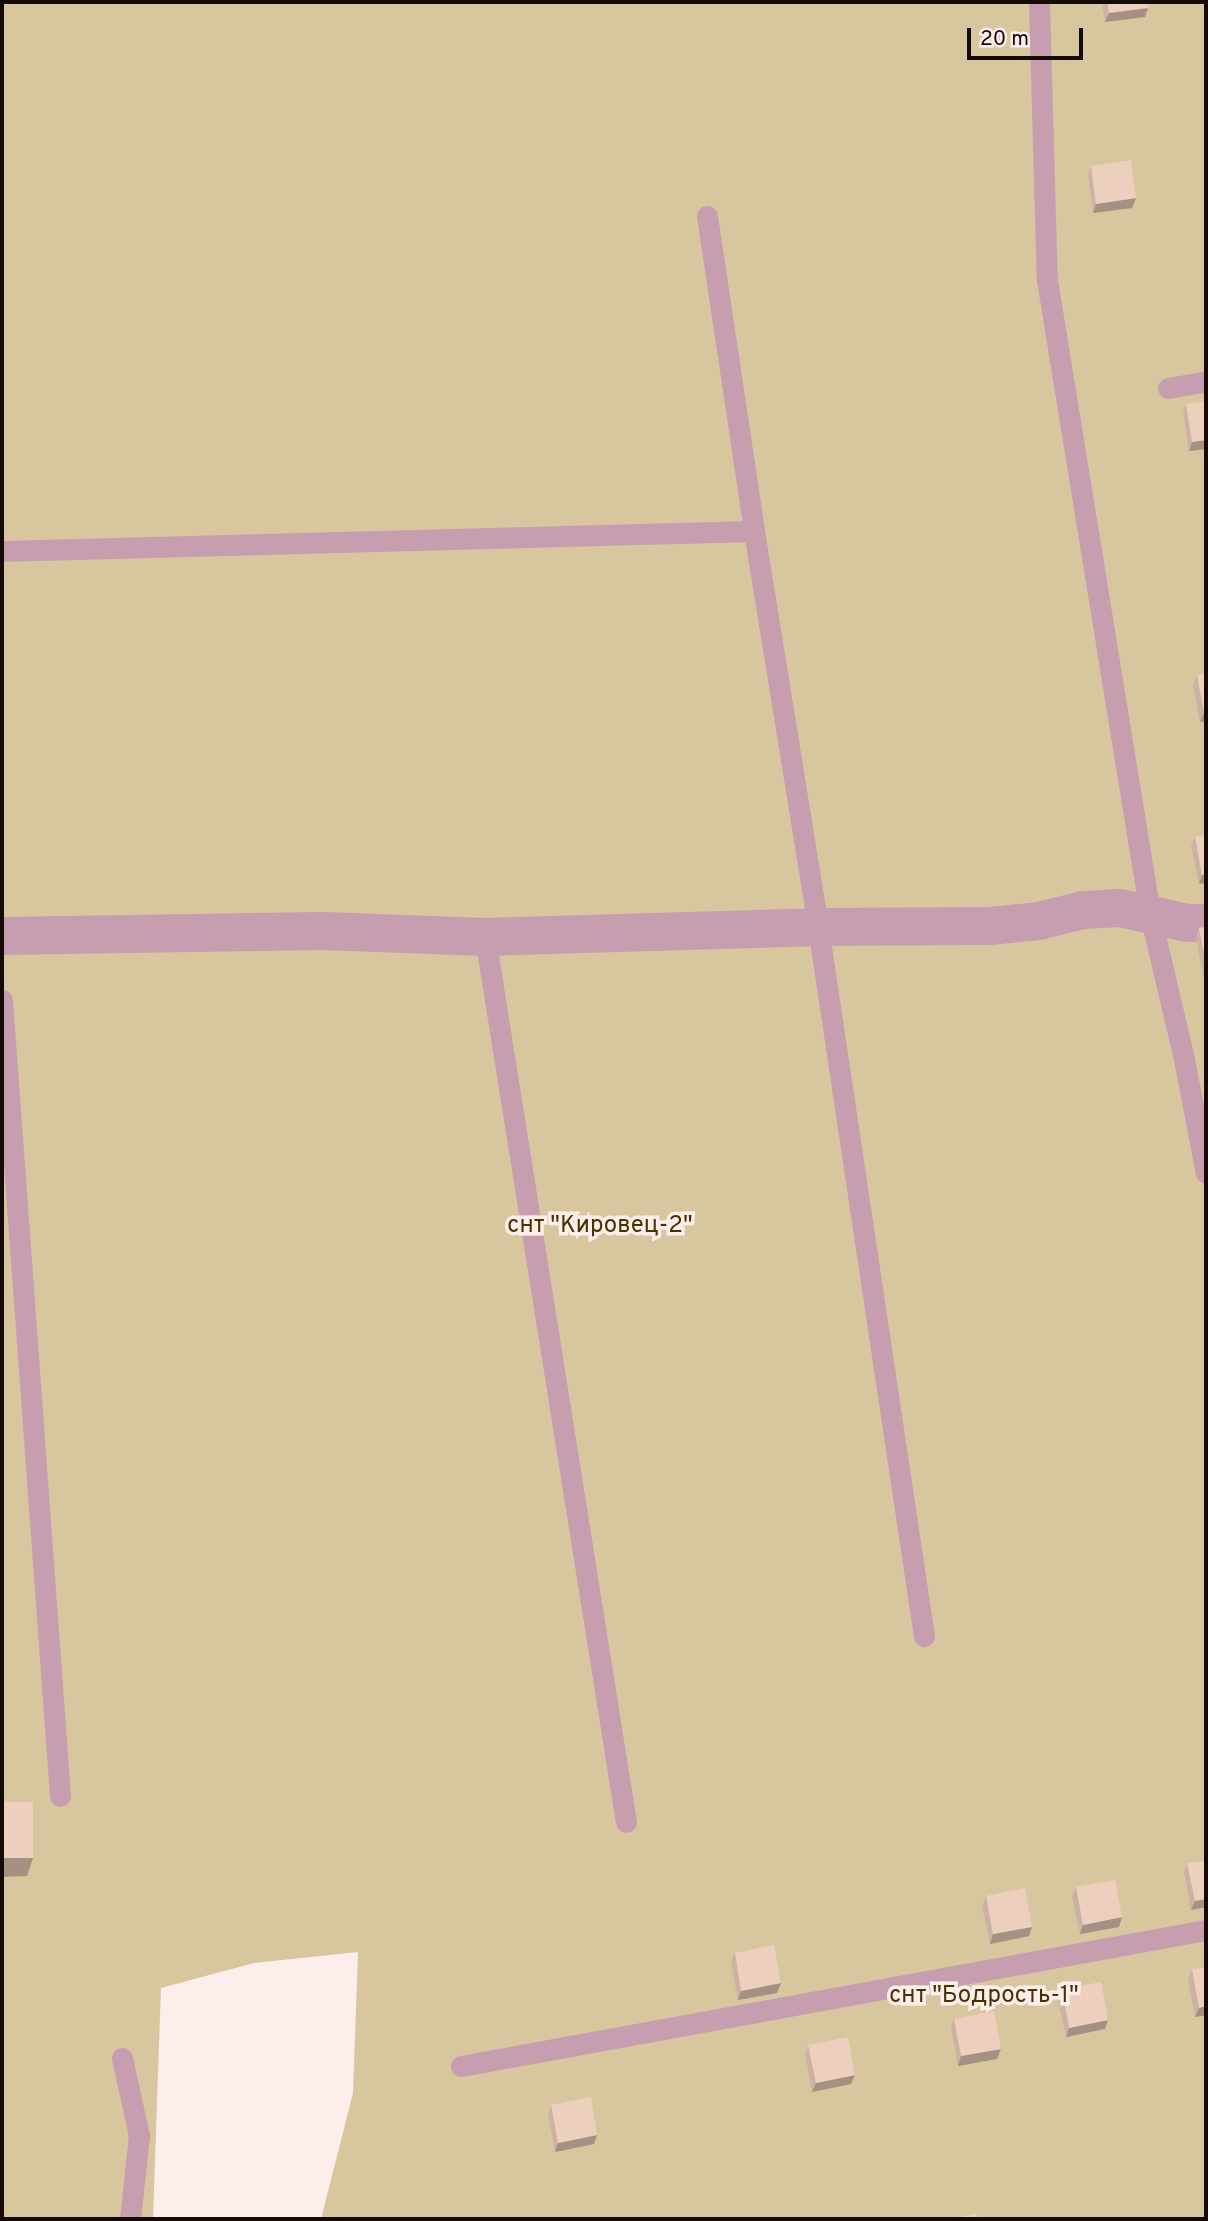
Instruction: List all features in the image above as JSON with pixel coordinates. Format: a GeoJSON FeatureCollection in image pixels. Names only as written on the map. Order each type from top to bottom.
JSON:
{"type":"FeatureCollection","features":[{"type":"Feature","properties":{"kind":"street"},"geometry":{"type":"LineString","coordinates":[[2,936],[323,931],[485,937],[818,927],[990,926],[1039,921],[1083,911],[1120,908],[1187,923],[1206,923]]}},
{"type":"Feature","properties":{"kind":"lane"},"geometry":{"type":"LineString","coordinates":[[1039,2],[1047,280],[1150,914],[1184,1059],[1206,1173]]}},
{"type":"Feature","properties":{"kind":"lane"},"geometry":{"type":"LineString","coordinates":[[707,216],[754,531],[818,927],[924,1636]]}},
{"type":"Feature","properties":{"kind":"lane"},"geometry":{"type":"LineString","coordinates":[[1168,388],[1206,381]]}},
{"type":"Feature","properties":{"kind":"lane"},"geometry":{"type":"LineString","coordinates":[[2,551],[754,531]]}},
{"type":"Feature","properties":{"kind":"lane"},"geometry":{"type":"LineString","coordinates":[[485,937],[626,1822]]}},
{"type":"Feature","properties":{"kind":"lane"},"geometry":{"type":"LineString","coordinates":[[2,1000],[60,1796]]}},
{"type":"Feature","properties":{"kind":"lane"},"geometry":{"type":"LineString","coordinates":[[461,2066],[1206,1930]]}},
{"type":"Feature","properties":{"kind":"lane"},"geometry":{"type":"LineString","coordinates":[[122,2059],[139,2135],[130,2219]]}},
{"type":"Feature","properties":{"kind":"green space","name":"снт \"Кировец-2\""},"geometry":{"type":"Polygon","coordinates":[[[2,2],[1206,2],[1206,2219],[321,2219],[353,2093],[358,1952],[254,1963],[161,1988],[153,2219],[2,2219],[2,2]]]}},
{"type":"Feature","properties":{"kind":"building"},"geometry":{"type":"Polygon","coordinates":[[[1107,2],[1147,2],[1148,8],[1109,13],[1107,2]]]}},
{"type":"Feature","properties":{"kind":"building"},"geometry":{"type":"Polygon","coordinates":[[[1131,160],[1136,198],[1096,204],[1091,166],[1131,160]]]}},
{"type":"Feature","properties":{"kind":"building"},"geometry":{"type":"Polygon","coordinates":[[[1206,401],[1206,440],[1192,442],[1186,404],[1206,401]]]}},
{"type":"Feature","properties":{"kind":"building"},"geometry":{"type":"Polygon","coordinates":[[[1206,673],[1206,712],[1204,713],[1197,675],[1206,673]]]}},
{"type":"Feature","properties":{"kind":"building"},"geometry":{"type":"Polygon","coordinates":[[[1206,835],[1206,874],[1202,875],[1195,837],[1206,835]]]}},
{"type":"Feature","properties":{"kind":"building"},"geometry":{"type":"Polygon","coordinates":[[[1206,927],[1206,964],[1199,928],[1206,927]]]}},
{"type":"Feature","properties":{"kind":"building"},"geometry":{"type":"Polygon","coordinates":[[[2,1802],[33,1802],[33,1858],[2,1858],[2,1802]]]}},
{"type":"Feature","properties":{"kind":"building"},"geometry":{"type":"Polygon","coordinates":[[[1206,1860],[1206,1899],[1195,1901],[1187,1863],[1206,1860]]]}},
{"type":"Feature","properties":{"kind":"building"},"geometry":{"type":"Polygon","coordinates":[[[1115,1880],[1122,1917],[1083,1925],[1076,1887],[1115,1880]]]}},
{"type":"Feature","properties":{"kind":"building"},"geometry":{"type":"Polygon","coordinates":[[[1025,1888],[1032,1927],[993,1934],[986,1896],[1025,1888]]]}},
{"type":"Feature","properties":{"kind":"building"},"geometry":{"type":"Polygon","coordinates":[[[774,1945],[781,1983],[741,1991],[735,1953],[774,1945]]]}},
{"type":"Feature","properties":{"kind":"building"},"geometry":{"type":"Polygon","coordinates":[[[1206,1967],[1206,2006],[1199,2008],[1192,1969],[1206,1967]]]}},
{"type":"Feature","properties":{"kind":"building"},"geometry":{"type":"Polygon","coordinates":[[[1101,1982],[1108,2020],[1069,2028],[1062,1989],[1101,1982]]]}},
{"type":"Feature","properties":{"kind":"building"},"geometry":{"type":"Polygon","coordinates":[[[994,2011],[1001,2049],[961,2056],[954,2019],[994,2011]]]}},
{"type":"Feature","properties":{"kind":"building"},"geometry":{"type":"Polygon","coordinates":[[[848,2037],[855,2075],[816,2083],[808,2045],[848,2037]]]}},
{"type":"Feature","properties":{"kind":"building"},"geometry":{"type":"Polygon","coordinates":[[[591,2097],[597,2135],[558,2143],[551,2105],[591,2097]]]}},
{"type":"Feature","properties":{"kind":"building"},"geometry":{"type":"Polygon","coordinates":[[[976,2214],[977,2219],[950,2219],[976,2214]]]}},
{"type":"Feature","properties":{"kind":"park label","name":"снт \"Бодрость-1\""},"geometry":{"type":"Point","coordinates":[984,1997]}}]}
